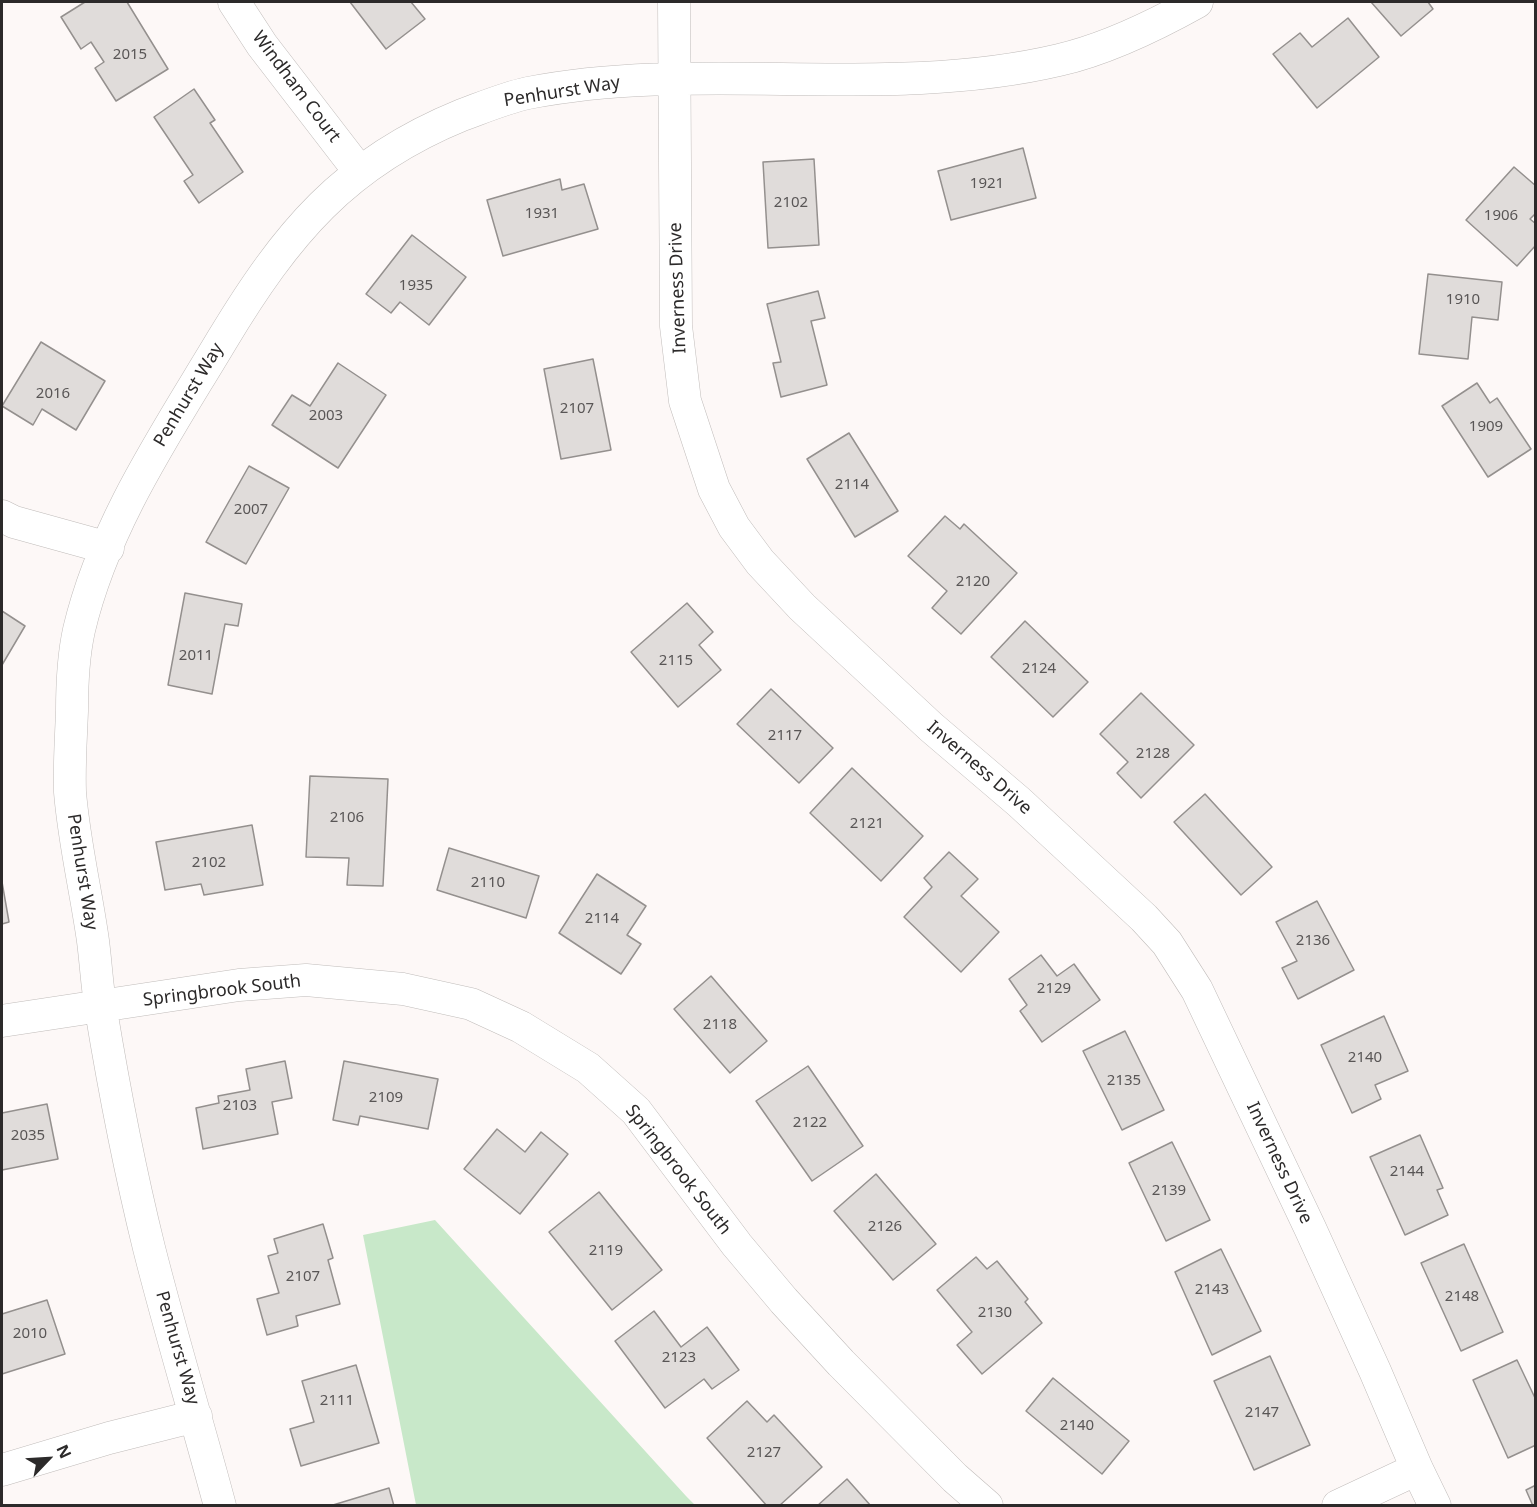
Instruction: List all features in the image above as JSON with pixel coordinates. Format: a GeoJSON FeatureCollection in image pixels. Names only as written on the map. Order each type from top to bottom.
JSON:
{"type":"FeatureCollection","features":[{"type":"Feature","properties":{"kind":"street","name":"Windham Court"},"geometry":{"type":"LineString","coordinates":[[234,2],[262,45],[359,171]]}},
{"type":"Feature","properties":{"kind":"street","name":"Inverness Drive"},"geometry":{"type":"LineString","coordinates":[[674,2],[676,326],[684,390],[705,466],[714,489],[734,527],[760,562],[802,607],[931,728],[1019,802],[1144,918],[1167,943],[1197,990],[1300,1206],[1435,1506]]}},
{"type":"Feature","properties":{"kind":"street","name":"Penhurst Way"},"geometry":{"type":"LineString","coordinates":[[220,1506],[149,1248],[100,1007],[93,939],[78,859],[70,786],[72,675],[78,634],[90,593],[124,509],[154,453],[247,298],[284,247],[333,193],[359,171],[435,126],[500,100],[527,93],[603,82],[675,79],[950,77],[1006,70],[1064,59],[1108,44],[1197,2]]}},
{"type":"Feature","properties":{"kind":"street"},"geometry":{"type":"LineString","coordinates":[[2,516],[14,522],[108,548]]}},
{"type":"Feature","properties":{"kind":"street","name":"Springbrook South"},"geometry":{"type":"LineString","coordinates":[[2,1021],[239,986],[306,980],[403,989],[460,1001],[521,1027],[588,1068],[636,1111],[737,1245],[784,1301],[841,1363],[987,1506]]}},
{"type":"Feature","properties":{"kind":"street"},"geometry":{"type":"LineString","coordinates":[[2,1470],[109,1438],[196,1416]]}},
{"type":"Feature","properties":{"kind":"street"},"geometry":{"type":"LineString","coordinates":[[1338,1506],[1417,1469]]}},
{"type":"Feature","properties":{"kind":"green space"},"geometry":{"type":"Polygon","coordinates":[[[435,1220],[695,1505],[416,1505],[363,1235],[435,1220]]]}},
{"type":"Feature","properties":{"kind":"building"},"geometry":{"type":"Polygon","coordinates":[[[85,2],[127,2],[168,69],[116,101],[95,68],[104,62],[91,42],[81,49],[61,17],[85,2]]]}},
{"type":"Feature","properties":{"kind":"building"},"geometry":{"type":"Polygon","coordinates":[[[350,2],[411,2],[425,19],[386,49],[350,2]]]}},
{"type":"Feature","properties":{"kind":"building"},"geometry":{"type":"Polygon","coordinates":[[[1371,2],[1428,2],[1433,9],[1401,36],[1371,2]]]}},
{"type":"Feature","properties":{"kind":"building"},"geometry":{"type":"Polygon","coordinates":[[[1348,18],[1379,57],[1317,108],[1273,54],[1300,33],[1312,47],[1348,18]]]}},
{"type":"Feature","properties":{"kind":"building"},"geometry":{"type":"Polygon","coordinates":[[[194,89],[215,120],[210,123],[243,172],[199,203],[184,181],[193,175],[154,117],[194,89]]]}},
{"type":"Feature","properties":{"kind":"building"},"geometry":{"type":"Polygon","coordinates":[[[1023,148],[1036,198],[951,220],[938,171],[1023,148]]]}},
{"type":"Feature","properties":{"kind":"building"},"geometry":{"type":"Polygon","coordinates":[[[814,159],[819,245],[768,248],[763,162],[814,159]]]}},
{"type":"Feature","properties":{"kind":"building"},"geometry":{"type":"Polygon","coordinates":[[[1514,167],[1536,186],[1536,213],[1530,219],[1536,224],[1536,245],[1517,266],[1466,220],[1514,167]]]}},
{"type":"Feature","properties":{"kind":"building"},"geometry":{"type":"Polygon","coordinates":[[[560,179],[562,190],[584,184],[598,229],[503,256],[487,200],[560,179]]]}},
{"type":"Feature","properties":{"kind":"building"},"geometry":{"type":"Polygon","coordinates":[[[412,235],[466,277],[429,325],[400,302],[391,313],[366,294],[412,235]]]}},
{"type":"Feature","properties":{"kind":"building"},"geometry":{"type":"Polygon","coordinates":[[[1428,274],[1502,282],[1498,320],[1472,317],[1468,359],[1419,354],[1428,274]]]}},
{"type":"Feature","properties":{"kind":"building"},"geometry":{"type":"Polygon","coordinates":[[[818,291],[825,318],[811,321],[827,385],[781,397],[773,363],[781,362],[767,304],[818,291]]]}},
{"type":"Feature","properties":{"kind":"building"},"geometry":{"type":"Polygon","coordinates":[[[41,342],[105,381],[76,430],[42,409],[33,425],[2,406],[41,342]]]}},
{"type":"Feature","properties":{"kind":"building"},"geometry":{"type":"Polygon","coordinates":[[[593,359],[611,450],[561,459],[544,369],[593,359]]]}},
{"type":"Feature","properties":{"kind":"building"},"geometry":{"type":"Polygon","coordinates":[[[338,363],[386,395],[338,468],[272,425],[292,395],[310,406],[338,363]]]}},
{"type":"Feature","properties":{"kind":"building"},"geometry":{"type":"Polygon","coordinates":[[[1477,383],[1490,403],[1497,398],[1531,449],[1488,477],[1442,406],[1477,383]]]}},
{"type":"Feature","properties":{"kind":"building"},"geometry":{"type":"Polygon","coordinates":[[[849,433],[898,511],[855,537],[807,459],[849,433]]]}},
{"type":"Feature","properties":{"kind":"building"},"geometry":{"type":"Polygon","coordinates":[[[249,466],[289,488],[246,564],[206,542],[249,466]]]}},
{"type":"Feature","properties":{"kind":"building"},"geometry":{"type":"Polygon","coordinates":[[[945,516],[960,529],[964,524],[1017,573],[961,634],[932,608],[947,591],[908,556],[945,516]]]}},
{"type":"Feature","properties":{"kind":"building"},"geometry":{"type":"Polygon","coordinates":[[[185,593],[242,604],[238,626],[225,624],[212,694],[168,685],[185,593]]]}},
{"type":"Feature","properties":{"kind":"building"},"geometry":{"type":"Polygon","coordinates":[[[687,603],[713,632],[699,645],[721,670],[678,707],[631,652],[687,603]]]}},
{"type":"Feature","properties":{"kind":"building"},"geometry":{"type":"Polygon","coordinates":[[[2,611],[25,626],[2,665],[2,611]]]}},
{"type":"Feature","properties":{"kind":"building"},"geometry":{"type":"Polygon","coordinates":[[[1025,621],[1088,682],[1053,717],[991,657],[1025,621]]]}},
{"type":"Feature","properties":{"kind":"building"},"geometry":{"type":"Polygon","coordinates":[[[771,689],[833,748],[799,783],[737,724],[771,689]]]}},
{"type":"Feature","properties":{"kind":"building"},"geometry":{"type":"Polygon","coordinates":[[[1141,693],[1194,745],[1141,798],[1117,773],[1128,762],[1100,734],[1141,693]]]}},
{"type":"Feature","properties":{"kind":"building"},"geometry":{"type":"Polygon","coordinates":[[[852,768],[923,836],[881,881],[810,813],[852,768]]]}},
{"type":"Feature","properties":{"kind":"building"},"geometry":{"type":"Polygon","coordinates":[[[310,776],[388,779],[383,886],[347,885],[349,858],[306,857],[310,776]]]}},
{"type":"Feature","properties":{"kind":"building"},"geometry":{"type":"Polygon","coordinates":[[[1205,794],[1272,867],[1241,895],[1174,822],[1205,794]]]}},
{"type":"Feature","properties":{"kind":"building"},"geometry":{"type":"Polygon","coordinates":[[[252,825],[263,885],[204,895],[201,884],[165,890],[156,842],[252,825]]]}},
{"type":"Feature","properties":{"kind":"building"},"geometry":{"type":"Polygon","coordinates":[[[449,848],[539,876],[526,918],[437,890],[449,848]]]}},
{"type":"Feature","properties":{"kind":"building"},"geometry":{"type":"Polygon","coordinates":[[[949,852],[978,879],[961,896],[999,932],[961,972],[904,917],[932,887],[924,878],[949,852]]]}},
{"type":"Feature","properties":{"kind":"building"},"geometry":{"type":"Polygon","coordinates":[[[597,874],[646,906],[627,935],[641,944],[621,974],[559,933],[597,874]]]}},
{"type":"Feature","properties":{"kind":"building"},"geometry":{"type":"Polygon","coordinates":[[[2,882],[9,922],[2,924],[2,882]]]}},
{"type":"Feature","properties":{"kind":"building"},"geometry":{"type":"Polygon","coordinates":[[[1317,901],[1354,970],[1298,999],[1282,968],[1297,961],[1276,922],[1317,901]]]}},
{"type":"Feature","properties":{"kind":"building"},"geometry":{"type":"Polygon","coordinates":[[[1041,955],[1057,976],[1074,964],[1100,1000],[1042,1042],[1020,1011],[1027,1005],[1009,979],[1041,955]]]}},
{"type":"Feature","properties":{"kind":"building"},"geometry":{"type":"Polygon","coordinates":[[[711,976],[767,1041],[730,1073],[674,1009],[711,976]]]}},
{"type":"Feature","properties":{"kind":"building"},"geometry":{"type":"Polygon","coordinates":[[[1384,1016],[1408,1071],[1375,1085],[1381,1099],[1352,1113],[1321,1045],[1384,1016]]]}},
{"type":"Feature","properties":{"kind":"building"},"geometry":{"type":"Polygon","coordinates":[[[1125,1031],[1164,1110],[1122,1130],[1083,1051],[1125,1031]]]}},
{"type":"Feature","properties":{"kind":"building"},"geometry":{"type":"Polygon","coordinates":[[[285,1061],[292,1098],[272,1102],[278,1134],[203,1149],[196,1108],[219,1103],[218,1096],[250,1090],[246,1069],[285,1061]]]}},
{"type":"Feature","properties":{"kind":"building"},"geometry":{"type":"Polygon","coordinates":[[[344,1061],[438,1079],[428,1129],[360,1116],[358,1125],[333,1120],[344,1061]]]}},
{"type":"Feature","properties":{"kind":"building"},"geometry":{"type":"Polygon","coordinates":[[[808,1066],[863,1146],[812,1181],[756,1101],[808,1066]]]}},
{"type":"Feature","properties":{"kind":"building"},"geometry":{"type":"Polygon","coordinates":[[[47,1104],[58,1159],[2,1170],[2,1113],[47,1104]]]}},
{"type":"Feature","properties":{"kind":"building"},"geometry":{"type":"Polygon","coordinates":[[[497,1129],[525,1152],[541,1132],[568,1154],[520,1214],[464,1169],[497,1129]]]}},
{"type":"Feature","properties":{"kind":"building"},"geometry":{"type":"Polygon","coordinates":[[[1420,1135],[1443,1188],[1437,1190],[1448,1215],[1405,1235],[1370,1157],[1420,1135]]]}},
{"type":"Feature","properties":{"kind":"building"},"geometry":{"type":"Polygon","coordinates":[[[1172,1142],[1210,1220],[1166,1241],[1129,1163],[1172,1142]]]}},
{"type":"Feature","properties":{"kind":"building"},"geometry":{"type":"Polygon","coordinates":[[[876,1174],[936,1244],[893,1280],[834,1211],[876,1174]]]}},
{"type":"Feature","properties":{"kind":"building"},"geometry":{"type":"Polygon","coordinates":[[[599,1192],[662,1270],[612,1310],[549,1232],[599,1192]]]}},
{"type":"Feature","properties":{"kind":"building"},"geometry":{"type":"Polygon","coordinates":[[[323,1224],[333,1258],[328,1260],[340,1304],[296,1316],[298,1326],[267,1335],[257,1299],[279,1293],[268,1256],[278,1253],[274,1239],[323,1224]]]}},
{"type":"Feature","properties":{"kind":"building"},"geometry":{"type":"Polygon","coordinates":[[[1464,1244],[1503,1332],[1461,1351],[1421,1263],[1464,1244]]]}},
{"type":"Feature","properties":{"kind":"building"},"geometry":{"type":"Polygon","coordinates":[[[1221,1249],[1261,1331],[1212,1355],[1175,1272],[1221,1249]]]}},
{"type":"Feature","properties":{"kind":"building"},"geometry":{"type":"Polygon","coordinates":[[[976,1257],[987,1269],[997,1261],[1028,1299],[1025,1302],[1042,1323],[982,1374],[957,1345],[972,1332],[937,1290],[976,1257]]]}},
{"type":"Feature","properties":{"kind":"building"},"geometry":{"type":"Polygon","coordinates":[[[47,1300],[65,1354],[2,1374],[2,1314],[47,1300]]]}},
{"type":"Feature","properties":{"kind":"building"},"geometry":{"type":"Polygon","coordinates":[[[654,1311],[681,1347],[707,1327],[739,1370],[712,1389],[704,1379],[665,1408],[615,1341],[654,1311]]]}},
{"type":"Feature","properties":{"kind":"building"},"geometry":{"type":"Polygon","coordinates":[[[1270,1356],[1310,1445],[1254,1470],[1214,1381],[1270,1356]]]}},
{"type":"Feature","properties":{"kind":"building"},"geometry":{"type":"Polygon","coordinates":[[[1517,1360],[1536,1400],[1536,1445],[1508,1458],[1473,1380],[1517,1360]]]}},
{"type":"Feature","properties":{"kind":"building"},"geometry":{"type":"Polygon","coordinates":[[[356,1365],[379,1443],[301,1466],[290,1429],[314,1422],[302,1381],[356,1365]]]}},
{"type":"Feature","properties":{"kind":"building"},"geometry":{"type":"Polygon","coordinates":[[[1053,1378],[1129,1441],[1102,1474],[1026,1411],[1053,1378]]]}},
{"type":"Feature","properties":{"kind":"building"},"geometry":{"type":"Polygon","coordinates":[[[747,1401],[767,1422],[774,1415],[822,1467],[779,1506],[767,1506],[707,1438],[747,1401]]]}},
{"type":"Feature","properties":{"kind":"building"},"geometry":{"type":"Polygon","coordinates":[[[847,1479],[871,1506],[817,1506],[847,1479]]]}},
{"type":"Feature","properties":{"kind":"building"},"geometry":{"type":"Polygon","coordinates":[[[1536,1485],[1536,1506],[1533,1506],[1526,1490],[1536,1485]]]}},
{"type":"Feature","properties":{"kind":"building"},"geometry":{"type":"Polygon","coordinates":[[[389,1488],[394,1506],[333,1505],[389,1488]]]}}]}
